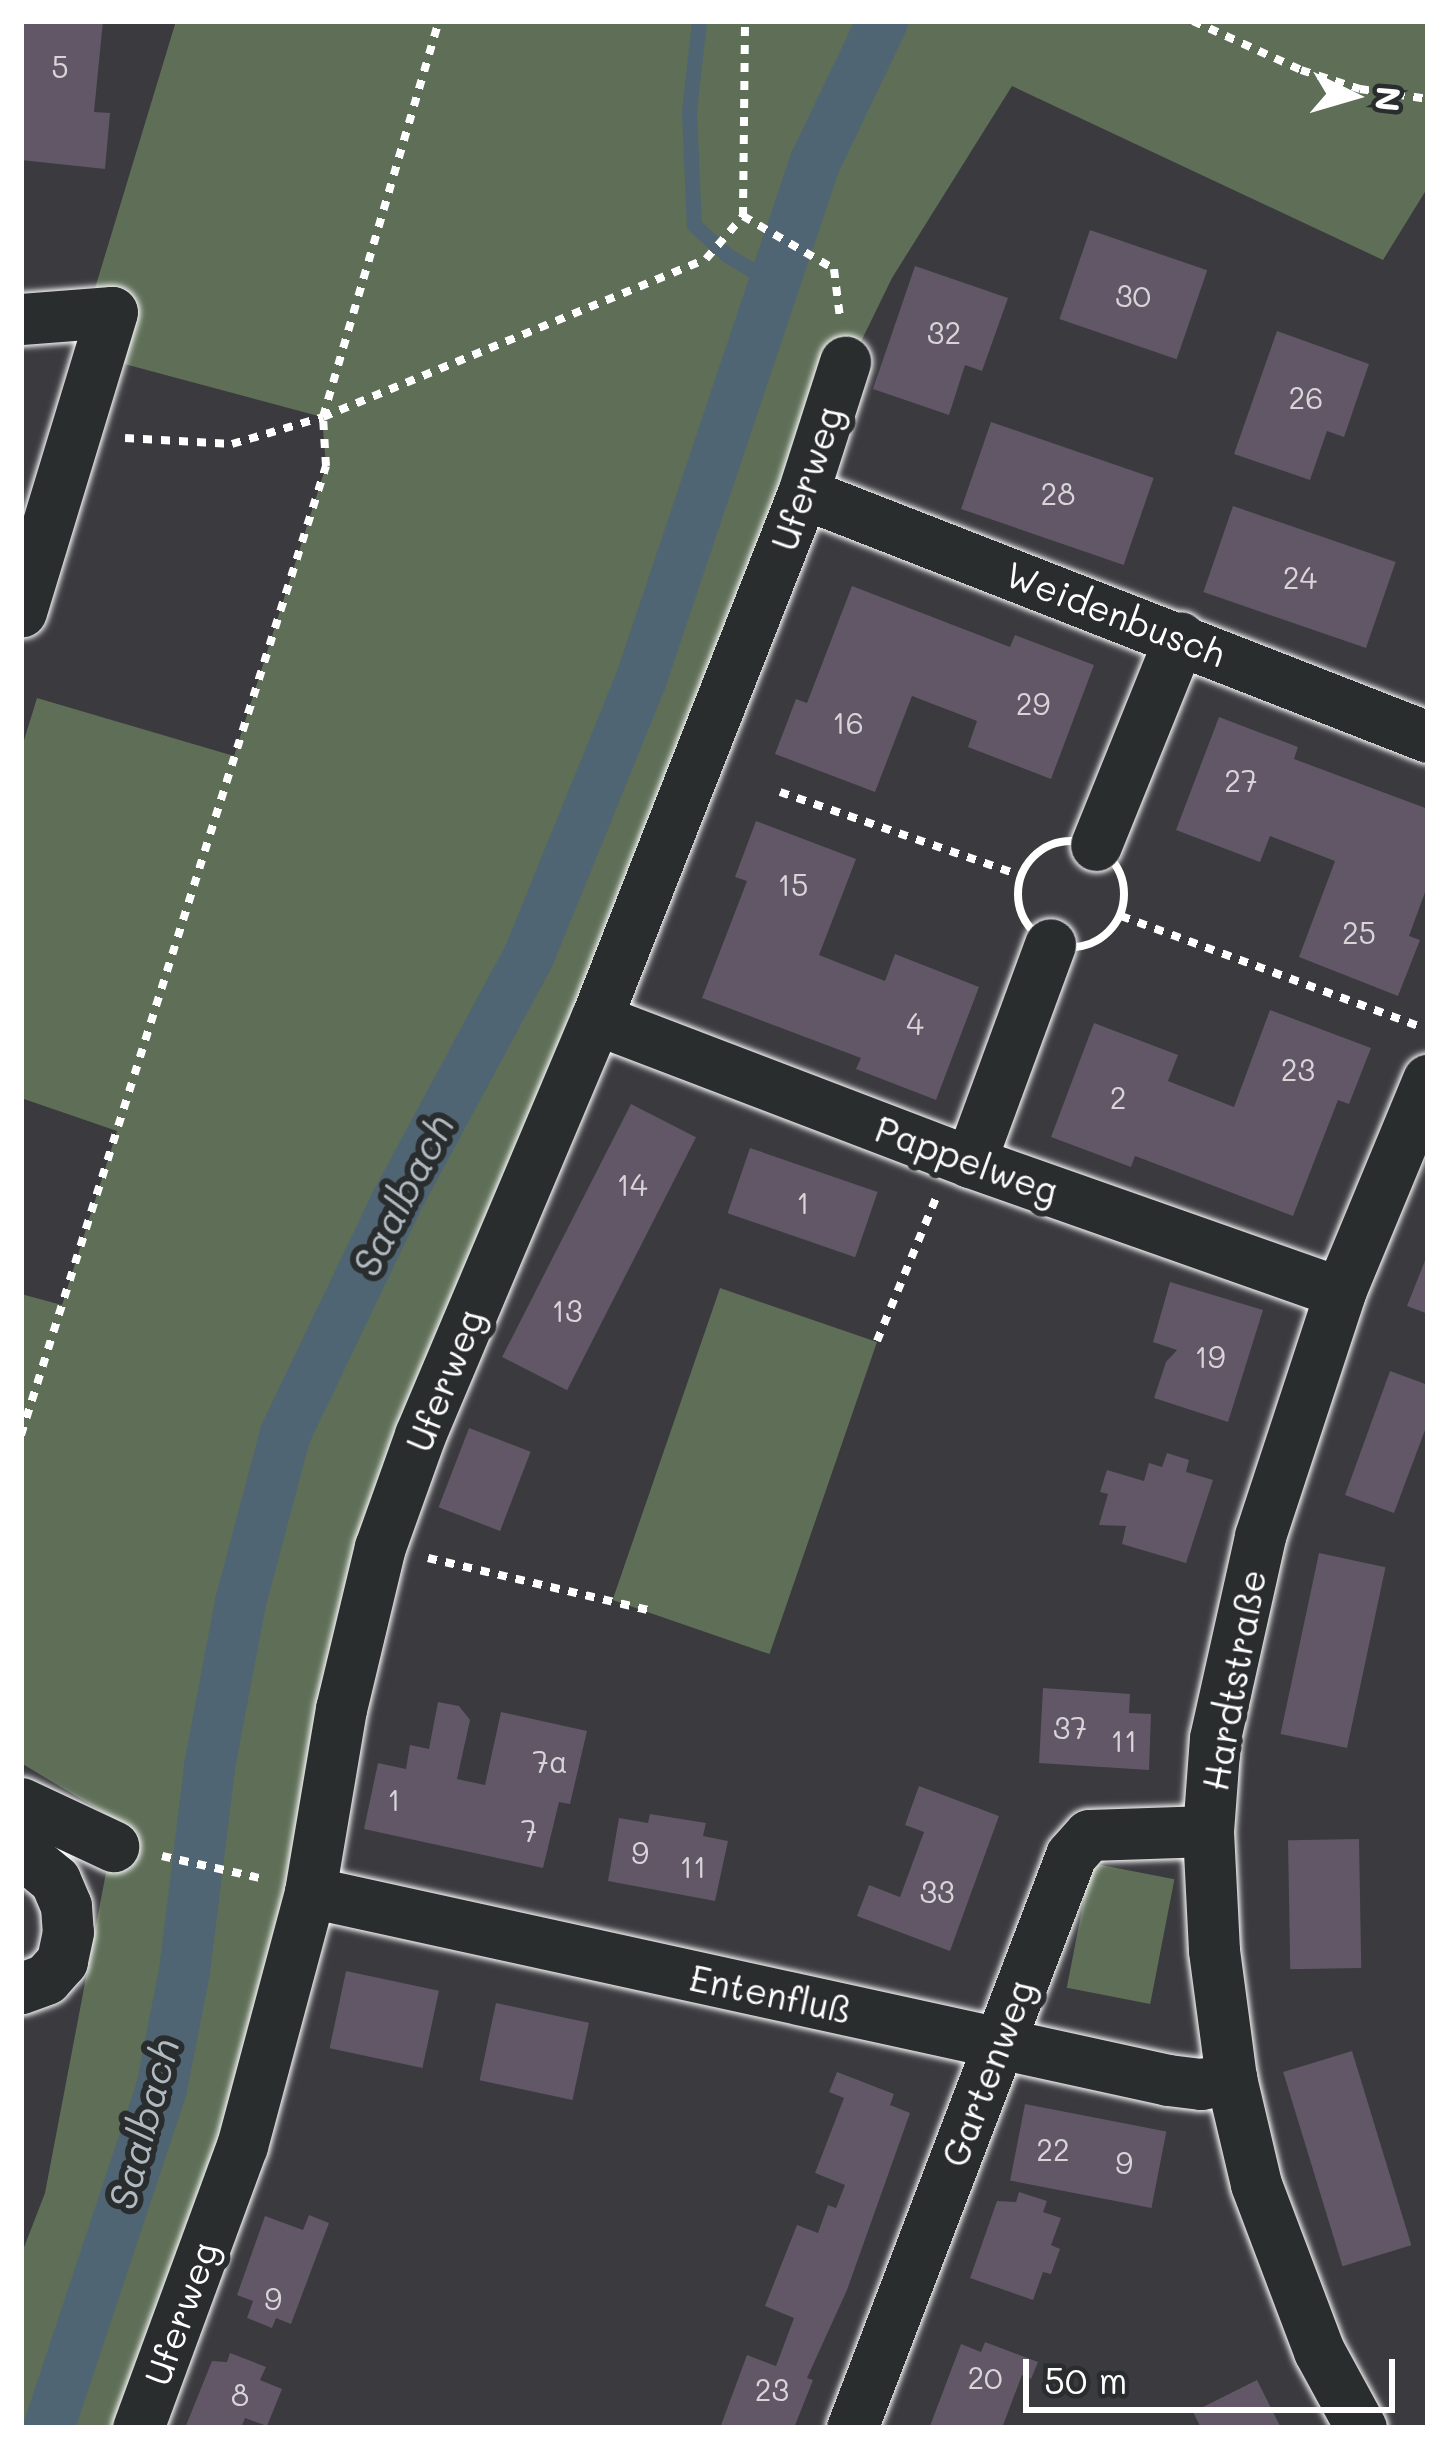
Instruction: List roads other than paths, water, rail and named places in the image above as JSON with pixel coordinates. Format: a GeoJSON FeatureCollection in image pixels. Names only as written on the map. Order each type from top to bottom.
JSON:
{"type":"FeatureCollection","features":[{"type":"Feature","properties":{"kind":"street"},"geometry":{"type":"LineString","coordinates":[[21,319],[112,313],[21,611]]}},
{"type":"Feature","properties":{"kind":"street","name":"Uferweg"},"geometry":{"type":"LineString","coordinates":[[138,2428],[242,2146],[310,1892],[340,1708],[380,1547],[420,1436],[596,1019],[803,493],[845,362]]}},
{"type":"Feature","properties":{"kind":"street","name":"Weidenbusch"},"geometry":{"type":"LineString","coordinates":[[803,493],[1428,736]]}},
{"type":"Feature","properties":{"kind":"street"},"geometry":{"type":"LineString","coordinates":[[1096,844],[1180,637]]}},
{"type":"Feature","properties":{"kind":"street"},"geometry":{"type":"LineString","coordinates":[[970,1162],[1050,944]]}},
{"type":"Feature","properties":{"kind":"street","name":"Pappelweg"},"geometry":{"type":"LineString","coordinates":[[596,1019],[970,1162],[1340,1292]]}},
{"type":"Feature","properties":{"kind":"street","name":"Hardtstraße"},"geometry":{"type":"LineString","coordinates":[[1360,2428],[1319,2351],[1256,2184],[1232,2078],[1214,1950],[1208,1831],[1215,1738],[1260,1536],[1340,1292],[1428,1080]]}},
{"type":"Feature","properties":{"kind":"street"},"geometry":{"type":"LineString","coordinates":[[21,1803],[113,1846]]}},
{"type":"Feature","properties":{"kind":"street","name":"Gartenweg"},"geometry":{"type":"LineString","coordinates":[[852,2428],[1071,1855],[1089,1835],[1208,1831]]}},
{"type":"Feature","properties":{"kind":"street"},"geometry":{"type":"LineString","coordinates":[[21,1852],[55,1880],[66,1906],[68,1932],[62,1960],[46,1979],[21,1988]]}},
{"type":"Feature","properties":{"kind":"street","name":"Entenfluß"},"geometry":{"type":"LineString","coordinates":[[310,1892],[1168,2080],[1201,2084],[1232,2078]]}},
{"type":"Feature","properties":{"kind":"waterway","name":"Saalbach"},"geometry":{"type":"LineString","coordinates":[[699,21],[689,112],[694,225],[727,255],[775,284]]}},
{"type":"Feature","properties":{"kind":"waterway","name":"Saalbach"},"geometry":{"type":"LineString","coordinates":[[48,2428],[161,2088],[184,1971],[209,1766],[240,1602],[285,1433],[395,1203],[529,954],[641,678],[814,163],[882,21]]}}]}
